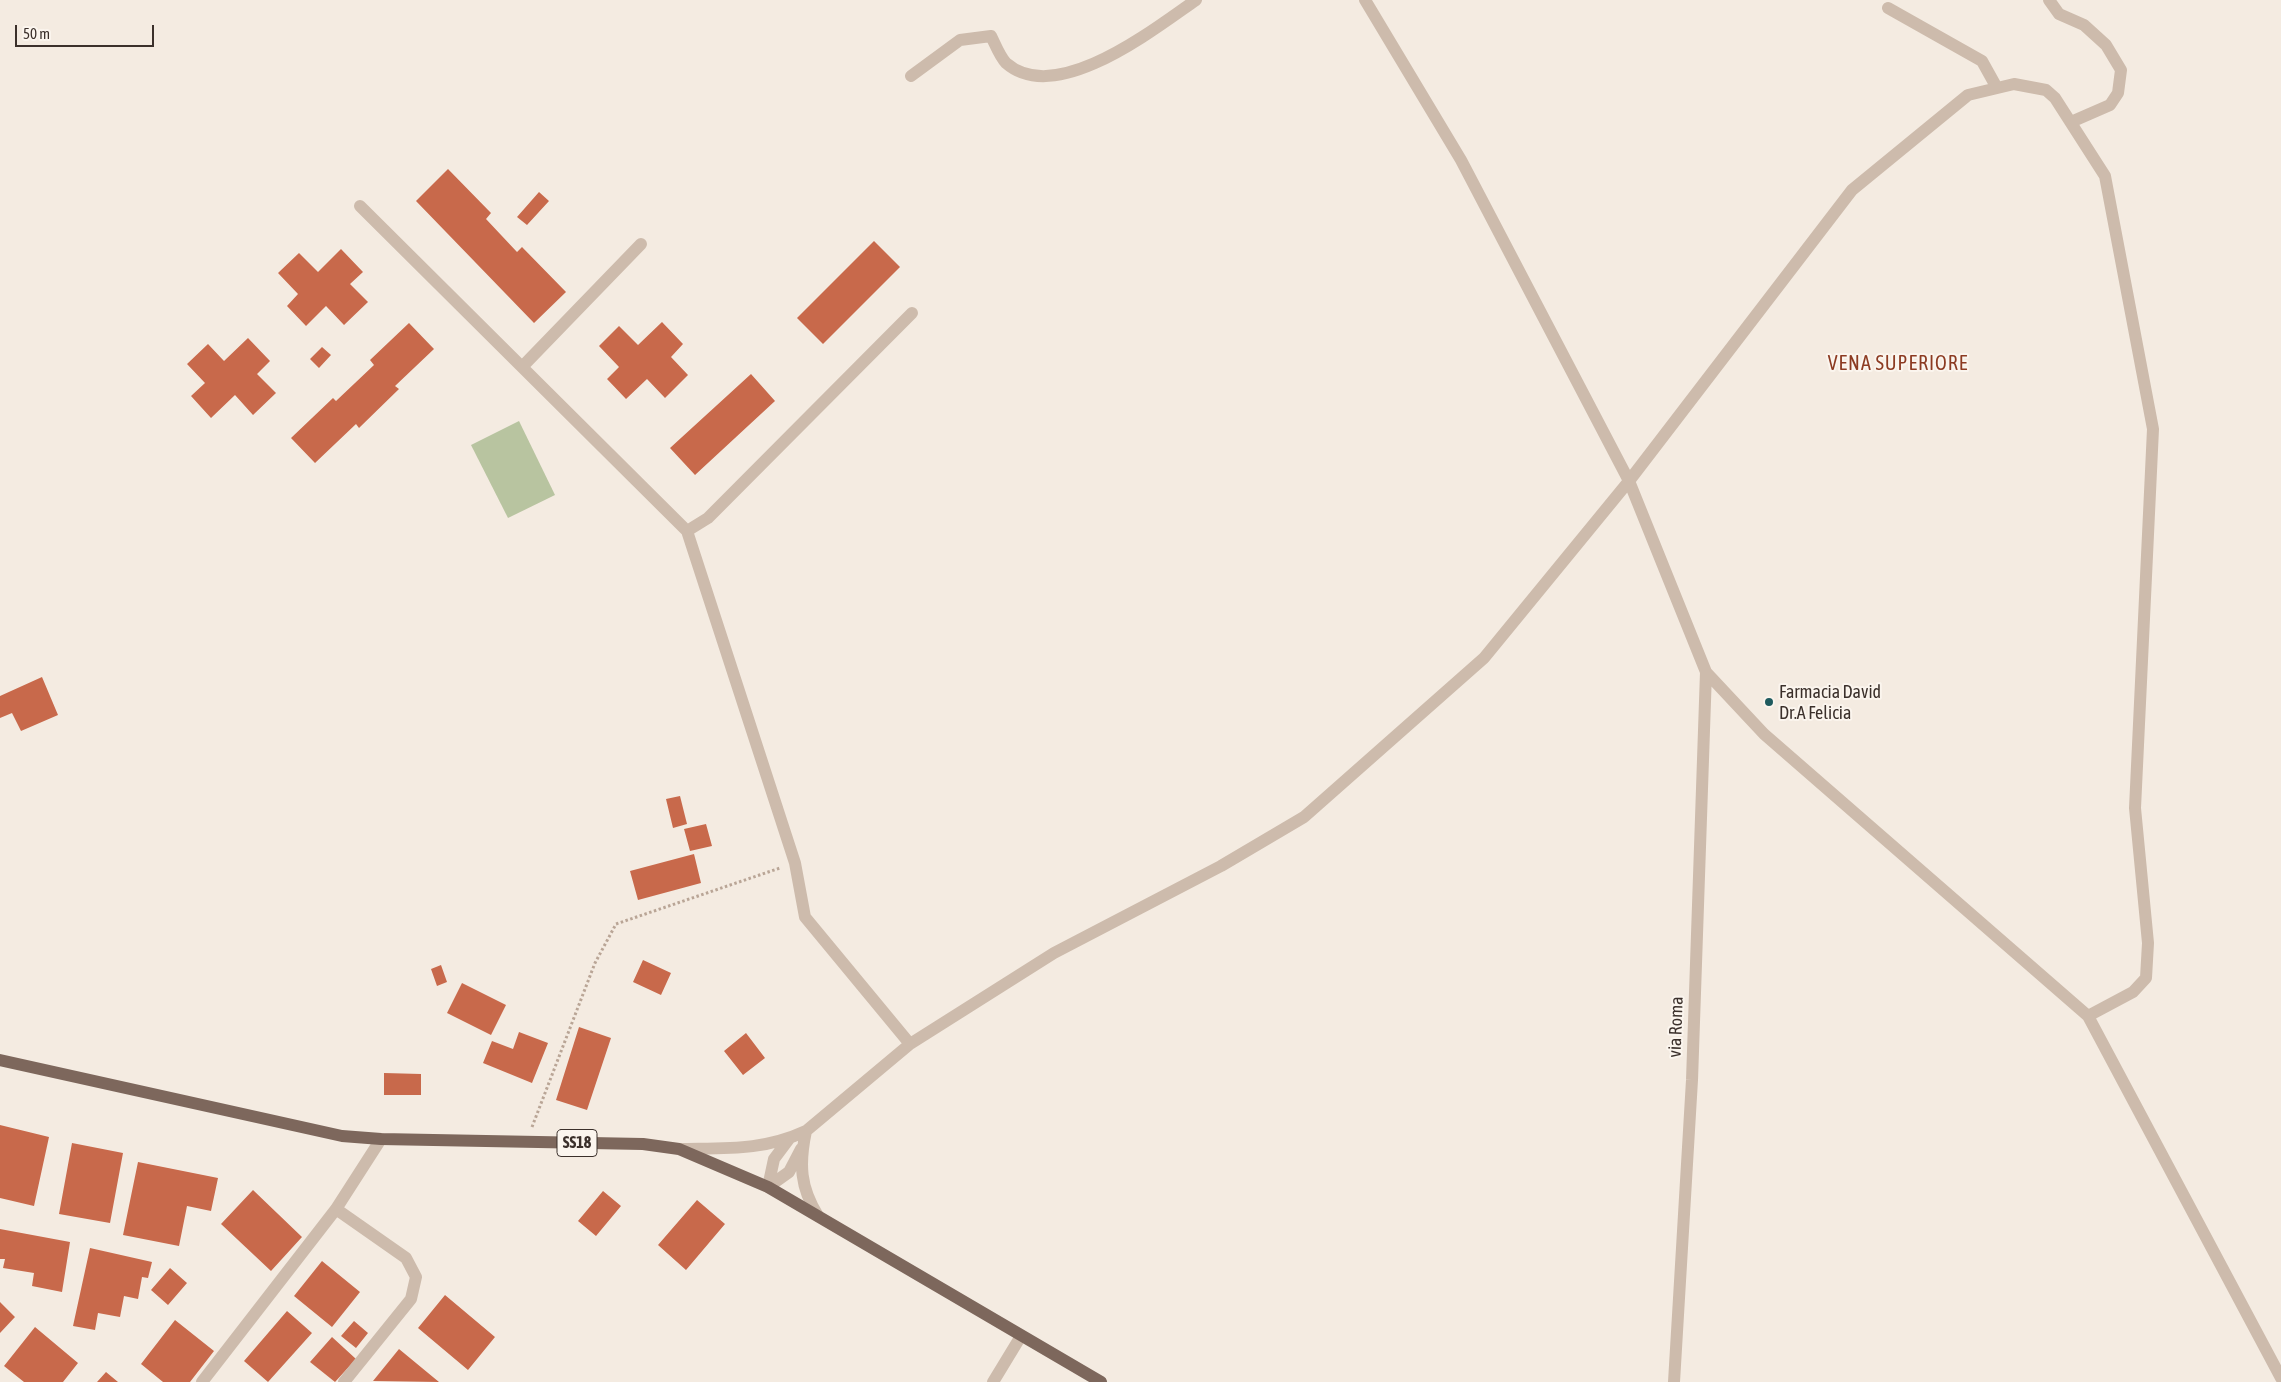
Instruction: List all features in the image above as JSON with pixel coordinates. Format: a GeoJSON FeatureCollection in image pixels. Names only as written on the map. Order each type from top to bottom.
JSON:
{"type":"FeatureCollection","features":[{"type":"Feature","properties":{"kind":"main road","name":"SS18"},"geometry":{"type":"LineString","coordinates":[[0,1060],[342,1136],[526,1143],[643,1144],[679,1149],[768,1187],[1101,1382]]}},
{"type":"Feature","properties":{"kind":"street"},"geometry":{"type":"LineString","coordinates":[[911,76],[960,40],[991,36],[1006,62],[1035,77],[1066,75],[1129,46],[1196,0]]}},
{"type":"Feature","properties":{"kind":"street"},"geometry":{"type":"LineString","coordinates":[[1365,0],[1461,160],[1629,481],[1706,672],[1764,734],[2088,1016],[2281,1378]]}},
{"type":"Feature","properties":{"kind":"street"},"geometry":{"type":"LineString","coordinates":[[2049,0],[2059,14],[2084,25],[2106,45],[2121,70],[2118,93],[2110,105],[2071,122]]}},
{"type":"Feature","properties":{"kind":"street"},"geometry":{"type":"LineString","coordinates":[[1888,8],[1982,61],[1996,88]]}},
{"type":"Feature","properties":{"kind":"street"},"geometry":{"type":"LineString","coordinates":[[679,1149],[753,1147],[789,1139],[806,1131],[910,1044],[1054,953],[1221,866],[1304,817],[1484,658],[1629,481],[1852,190],[1968,95],[2014,84],[2046,90],[2056,98],[2105,176],[2153,430],[2135,808],[2148,943],[2146,978],[2133,992],[2088,1016]]}},
{"type":"Feature","properties":{"kind":"street"},"geometry":{"type":"LineString","coordinates":[[360,206],[687,531],[795,862],[805,917],[910,1044]]}},
{"type":"Feature","properties":{"kind":"street"},"geometry":{"type":"LineString","coordinates":[[522,367],[641,244]]}},
{"type":"Feature","properties":{"kind":"street"},"geometry":{"type":"LineString","coordinates":[[687,531],[708,518],[912,313]]}},
{"type":"Feature","properties":{"kind":"street","name":"via Roma"},"geometry":{"type":"LineString","coordinates":[[1674,1382],[1692,1080],[1706,672]]}},
{"type":"Feature","properties":{"kind":"street"},"geometry":{"type":"LineString","coordinates":[[806,1131],[803,1145],[802,1179],[808,1199],[818,1216]]}},
{"type":"Feature","properties":{"kind":"street"},"geometry":{"type":"LineString","coordinates":[[202,1382],[336,1209],[382,1139]]}},
{"type":"Feature","properties":{"kind":"street"},"geometry":{"type":"LineString","coordinates":[[768,1187],[774,1159],[789,1139]]}},
{"type":"Feature","properties":{"kind":"street"},"geometry":{"type":"LineString","coordinates":[[768,1187],[789,1172],[803,1145]]}},
{"type":"Feature","properties":{"kind":"street"},"geometry":{"type":"LineString","coordinates":[[336,1209],[406,1258],[416,1277],[412,1299],[344,1382]]}},
{"type":"Feature","properties":{"kind":"street"},"geometry":{"type":"LineString","coordinates":[[993,1382],[1021,1336]]}},
{"type":"Feature","properties":{"kind":"path"},"geometry":{"type":"LineString","coordinates":[[526,1143],[595,963],[616,924],[795,862]]}},
{"type":"Feature","properties":{"kind":"green space"},"geometry":{"type":"Polygon","coordinates":[[[519,421],[555,495],[508,518],[471,445],[519,421]]]}},
{"type":"Feature","properties":{"kind":"building"},"geometry":{"type":"Polygon","coordinates":[[[448,169],[491,213],[486,219],[517,252],[522,247],[566,292],[534,323],[416,201],[448,169]]]}},
{"type":"Feature","properties":{"kind":"building"},"geometry":{"type":"Polygon","coordinates":[[[539,192],[549,201],[527,225],[517,217],[539,192]]]}},
{"type":"Feature","properties":{"kind":"building"},"geometry":{"type":"Polygon","coordinates":[[[874,241],[900,267],[823,344],[797,318],[874,241]]]}},
{"type":"Feature","properties":{"kind":"building"},"geometry":{"type":"Polygon","coordinates":[[[341,249],[363,272],[350,284],[368,302],[344,325],[326,306],[306,326],[287,306],[298,294],[278,273],[299,253],[318,272],[341,249]]]}},
{"type":"Feature","properties":{"kind":"building"},"geometry":{"type":"Polygon","coordinates":[[[662,322],[683,344],[671,357],[688,375],[665,398],[647,379],[626,399],[607,379],[619,367],[599,346],[619,326],[638,345],[662,322]]]}},
{"type":"Feature","properties":{"kind":"building"},"geometry":{"type":"Polygon","coordinates":[[[409,323],[434,349],[395,386],[399,389],[359,428],[356,424],[315,463],[291,438],[333,398],[336,401],[374,365],[370,360],[409,323]]]}},
{"type":"Feature","properties":{"kind":"building"},"geometry":{"type":"Polygon","coordinates":[[[248,338],[270,361],[257,374],[276,393],[253,415],[235,395],[211,418],[191,396],[205,383],[187,364],[208,344],[224,361],[248,338]]]}},
{"type":"Feature","properties":{"kind":"building"},"geometry":{"type":"Polygon","coordinates":[[[322,347],[331,355],[319,368],[310,359],[322,347]]]}},
{"type":"Feature","properties":{"kind":"building"},"geometry":{"type":"Polygon","coordinates":[[[751,374],[775,401],[695,475],[670,448],[751,374]]]}},
{"type":"Feature","properties":{"kind":"building"},"geometry":{"type":"Polygon","coordinates":[[[42,677],[58,715],[21,731],[12,713],[0,718],[0,696],[42,677]]]}},
{"type":"Feature","properties":{"kind":"building"},"geometry":{"type":"Polygon","coordinates":[[[680,796],[687,824],[673,828],[666,799],[680,796]]]}},
{"type":"Feature","properties":{"kind":"building"},"geometry":{"type":"Polygon","coordinates":[[[706,824],[712,846],[690,851],[684,829],[706,824]]]}},
{"type":"Feature","properties":{"kind":"building"},"geometry":{"type":"Polygon","coordinates":[[[694,854],[701,883],[638,900],[630,871],[694,854]]]}},
{"type":"Feature","properties":{"kind":"building"},"geometry":{"type":"Polygon","coordinates":[[[643,960],[671,973],[661,995],[633,982],[643,960]]]}},
{"type":"Feature","properties":{"kind":"building"},"geometry":{"type":"Polygon","coordinates":[[[441,965],[447,982],[437,986],[431,969],[441,965]]]}},
{"type":"Feature","properties":{"kind":"building"},"geometry":{"type":"Polygon","coordinates":[[[462,983],[506,1005],[491,1035],[447,1013],[462,983]]]}},
{"type":"Feature","properties":{"kind":"building"},"geometry":{"type":"Polygon","coordinates":[[[579,1027],[611,1038],[587,1110],[556,1100],[579,1027]]]}},
{"type":"Feature","properties":{"kind":"building"},"geometry":{"type":"Polygon","coordinates":[[[519,1032],[548,1043],[532,1083],[483,1063],[492,1041],[513,1049],[519,1032]]]}},
{"type":"Feature","properties":{"kind":"building"},"geometry":{"type":"Polygon","coordinates":[[[746,1033],[765,1058],[743,1075],[724,1051],[746,1033]]]}},
{"type":"Feature","properties":{"kind":"building"},"geometry":{"type":"Polygon","coordinates":[[[384,1073],[421,1074],[421,1095],[384,1095],[384,1073]]]}},
{"type":"Feature","properties":{"kind":"building"},"geometry":{"type":"Polygon","coordinates":[[[0,1125],[49,1137],[34,1206],[0,1198],[0,1125]]]}},
{"type":"Feature","properties":{"kind":"building"},"geometry":{"type":"Polygon","coordinates":[[[72,1143],[123,1153],[110,1223],[59,1214],[72,1143]]]}},
{"type":"Feature","properties":{"kind":"building"},"geometry":{"type":"Polygon","coordinates":[[[138,1162],[218,1178],[211,1211],[187,1206],[179,1246],[123,1235],[138,1162]]]}},
{"type":"Feature","properties":{"kind":"building"},"geometry":{"type":"Polygon","coordinates":[[[253,1190],[302,1237],[271,1271],[221,1224],[253,1190]]]}},
{"type":"Feature","properties":{"kind":"building"},"geometry":{"type":"Polygon","coordinates":[[[603,1191],[621,1206],[596,1236],[578,1221],[603,1191]]]}},
{"type":"Feature","properties":{"kind":"building"},"geometry":{"type":"Polygon","coordinates":[[[697,1200],[725,1224],[686,1270],[658,1245],[697,1200]]]}},
{"type":"Feature","properties":{"kind":"building"},"geometry":{"type":"Polygon","coordinates":[[[0,1229],[70,1242],[62,1292],[32,1286],[34,1273],[3,1268],[5,1259],[0,1259],[0,1229]]]}},
{"type":"Feature","properties":{"kind":"building"},"geometry":{"type":"Polygon","coordinates":[[[90,1248],[152,1262],[148,1278],[142,1277],[138,1299],[124,1296],[120,1317],[98,1313],[95,1330],[73,1326],[90,1248]]]}},
{"type":"Feature","properties":{"kind":"building"},"geometry":{"type":"Polygon","coordinates":[[[322,1261],[360,1292],[332,1327],[294,1296],[322,1261]]]}},
{"type":"Feature","properties":{"kind":"building"},"geometry":{"type":"Polygon","coordinates":[[[170,1268],[187,1283],[168,1305],[151,1290],[170,1268]]]}},
{"type":"Feature","properties":{"kind":"building"},"geometry":{"type":"Polygon","coordinates":[[[445,1295],[495,1337],[468,1370],[418,1328],[445,1295]]]}},
{"type":"Feature","properties":{"kind":"building"},"geometry":{"type":"Polygon","coordinates":[[[0,1302],[15,1317],[0,1333],[0,1302]]]}},
{"type":"Feature","properties":{"kind":"building"},"geometry":{"type":"Polygon","coordinates":[[[287,1311],[312,1333],[268,1382],[244,1361],[287,1311]]]}},
{"type":"Feature","properties":{"kind":"building"},"geometry":{"type":"Polygon","coordinates":[[[175,1320],[214,1351],[190,1382],[163,1382],[141,1364],[175,1320]]]}},
{"type":"Feature","properties":{"kind":"building"},"geometry":{"type":"Polygon","coordinates":[[[354,1321],[368,1333],[356,1348],[341,1336],[354,1321]]]}},
{"type":"Feature","properties":{"kind":"building"},"geometry":{"type":"Polygon","coordinates":[[[35,1327],[78,1363],[63,1382],[24,1382],[4,1366],[35,1327]]]}},
{"type":"Feature","properties":{"kind":"building"},"geometry":{"type":"Polygon","coordinates":[[[332,1337],[356,1359],[335,1382],[310,1362],[332,1337]]]}},
{"type":"Feature","properties":{"kind":"building"},"geometry":{"type":"Polygon","coordinates":[[[399,1349],[439,1382],[373,1381],[399,1349]]]}},
{"type":"Feature","properties":{"kind":"building"},"geometry":{"type":"Polygon","coordinates":[[[106,1372],[118,1382],[97,1382],[106,1372]]]}},
{"type":"Feature","properties":{"kind":"place","name":"Farmacia David Dr.A Felicia"},"geometry":{"type":"Point","coordinates":[1769,702]}},
{"type":"Feature","properties":{"kind":"district","name":"VENA SUPERIORE"},"geometry":{"type":"Point","coordinates":[1898,364]}}]}
